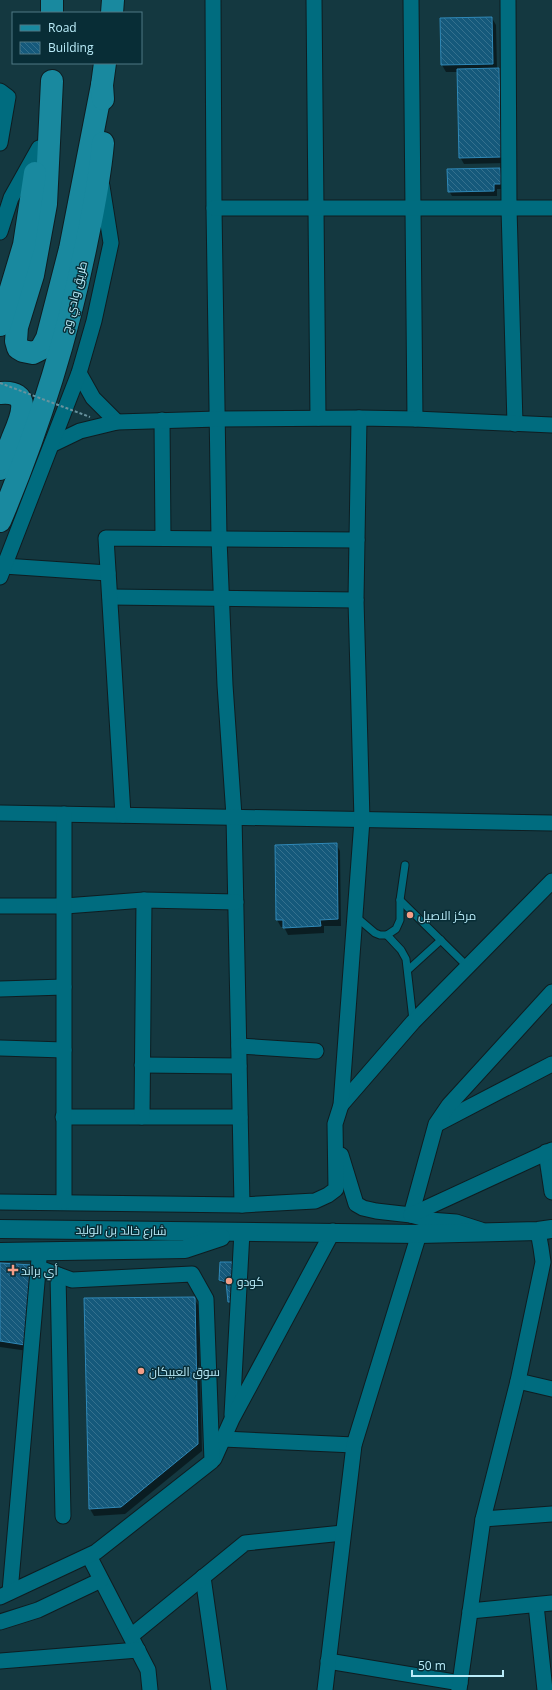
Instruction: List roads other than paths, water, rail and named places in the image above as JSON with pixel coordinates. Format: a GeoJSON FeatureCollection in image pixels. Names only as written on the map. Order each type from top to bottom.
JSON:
{"type":"FeatureCollection","features":[{"type":"Feature","properties":{"kind":"main road"},"geometry":{"type":"LineString","coordinates":[[52,0],[52,12]]}},
{"type":"Feature","properties":{"kind":"main road"},"geometry":{"type":"LineString","coordinates":[[112,12],[113,0]]}},
{"type":"Feature","properties":{"kind":"main road","name":"طريق وادي وج"},"geometry":{"type":"LineString","coordinates":[[0,521],[25,461],[62,348],[82,269],[100,174],[104,129],[102,85],[105,64]]}},
{"type":"Feature","properties":{"kind":"main road"},"geometry":{"type":"LineString","coordinates":[[52,72],[46,204],[33,275],[17,327],[16,341],[18,348],[23,352],[33,352],[41,349],[47,338],[68,257],[102,85]]}},
{"type":"Feature","properties":{"kind":"main road"},"geometry":{"type":"LineString","coordinates":[[0,325],[24,245],[52,72]]}},
{"type":"Feature","properties":{"kind":"main road"},"geometry":{"type":"LineString","coordinates":[[0,393],[10,392],[18,396],[22,402],[23,413],[0,469]]}},
{"type":"Feature","properties":{"kind":"street"},"geometry":{"type":"LineString","coordinates":[[213,0],[214,208],[219,539],[225,685],[234,816],[242,1205]]}},
{"type":"Feature","properties":{"kind":"street"},"geometry":{"type":"LineString","coordinates":[[314,0],[318,418]]}},
{"type":"Feature","properties":{"kind":"street"},"geometry":{"type":"LineString","coordinates":[[411,0],[415,419]]}},
{"type":"Feature","properties":{"kind":"street"},"geometry":{"type":"LineString","coordinates":[[508,0],[509,208],[515,424]]}},
{"type":"Feature","properties":{"kind":"street"},"geometry":{"type":"LineString","coordinates":[[0,92],[8,97],[0,143]]}},
{"type":"Feature","properties":{"kind":"street"},"geometry":{"type":"LineString","coordinates":[[0,232],[11,198],[39,148]]}},
{"type":"Feature","properties":{"kind":"street"},"geometry":{"type":"LineString","coordinates":[[100,174],[111,243],[94,321],[79,373],[53,444],[2,571],[108,573]]}},
{"type":"Feature","properties":{"kind":"street"},"geometry":{"type":"LineString","coordinates":[[214,208],[552,208]]}},
{"type":"Feature","properties":{"kind":"street"},"geometry":{"type":"LineString","coordinates":[[79,373],[93,398],[117,422]]}},
{"type":"Feature","properties":{"kind":"street"},"geometry":{"type":"LineString","coordinates":[[53,444],[80,431],[117,422],[162,420],[218,418],[359,418],[552,425]]}},
{"type":"Feature","properties":{"kind":"street"},"geometry":{"type":"LineString","coordinates":[[0,1202],[242,1205],[316,1201],[328,1196],[336,1189],[335,1124],[341,1105],[362,820],[356,600],[359,418]]}},
{"type":"Feature","properties":{"kind":"street"},"geometry":{"type":"LineString","coordinates":[[162,420],[163,538]]}},
{"type":"Feature","properties":{"kind":"street"},"geometry":{"type":"LineString","coordinates":[[123,815],[106,538],[357,540]]}},
{"type":"Feature","properties":{"kind":"street"},"geometry":{"type":"LineString","coordinates":[[110,597],[356,600]]}},
{"type":"Feature","properties":{"kind":"street"},"geometry":{"type":"LineString","coordinates":[[0,813],[234,816],[552,823]]}},
{"type":"Feature","properties":{"kind":"street"},"geometry":{"type":"LineString","coordinates":[[64,814],[64,1202]]}},
{"type":"Feature","properties":{"kind":"street"},"geometry":{"type":"LineString","coordinates":[[341,1105],[413,1022],[552,881]]}},
{"type":"Feature","properties":{"kind":"street"},"geometry":{"type":"LineString","coordinates":[[0,906],[65,906],[144,900],[236,902]]}},
{"type":"Feature","properties":{"kind":"street"},"geometry":{"type":"LineString","coordinates":[[142,1117],[144,900]]}},
{"type":"Feature","properties":{"kind":"street"},"geometry":{"type":"LineString","coordinates":[[0,990],[64,987]]}},
{"type":"Feature","properties":{"kind":"street"},"geometry":{"type":"LineString","coordinates":[[410,1215],[436,1124],[449,1105],[552,992]]}},
{"type":"Feature","properties":{"kind":"street"},"geometry":{"type":"LineString","coordinates":[[239,1046],[316,1051]]}},
{"type":"Feature","properties":{"kind":"street"},"geometry":{"type":"LineString","coordinates":[[0,1048],[64,1050]]}},
{"type":"Feature","properties":{"kind":"street"},"geometry":{"type":"LineString","coordinates":[[436,1124],[552,1064]]}},
{"type":"Feature","properties":{"kind":"street"},"geometry":{"type":"LineString","coordinates":[[142,1065],[239,1066]]}},
{"type":"Feature","properties":{"kind":"street"},"geometry":{"type":"LineString","coordinates":[[63,1117],[240,1117]]}},
{"type":"Feature","properties":{"kind":"street"},"geometry":{"type":"LineString","coordinates":[[335,1124],[343,1163],[356,1204],[363,1208],[410,1215],[429,1220],[456,1222],[488,1232]]}},
{"type":"Feature","properties":{"kind":"street"},"geometry":{"type":"LineString","coordinates":[[410,1215],[549,1151],[552,1192]]}},
{"type":"Feature","properties":{"kind":"street","name":"شارع خالد بن الوليد"},"geometry":{"type":"LineString","coordinates":[[0,1229],[419,1234],[545,1230]]}},
{"type":"Feature","properties":{"kind":"street"},"geometry":{"type":"LineString","coordinates":[[328,1662],[460,1687],[483,1519],[518,1380],[542,1262],[542,1248],[545,1230]]}},
{"type":"Feature","properties":{"kind":"street"},"geometry":{"type":"LineString","coordinates":[[0,1252],[39,1260],[185,1249],[239,1232],[232,1419]]}},
{"type":"Feature","properties":{"kind":"street"},"geometry":{"type":"LineString","coordinates":[[5,1595],[96,1552],[212,1461],[232,1419],[333,1232]]}},
{"type":"Feature","properties":{"kind":"street"},"geometry":{"type":"LineString","coordinates":[[325,1690],[354,1445],[419,1234]]}},
{"type":"Feature","properties":{"kind":"street"},"geometry":{"type":"LineString","coordinates":[[39,1260],[58,1275],[72,1280],[192,1274],[206,1299],[212,1461]]}},
{"type":"Feature","properties":{"kind":"street"},"geometry":{"type":"LineString","coordinates":[[5,1595],[39,1260]]}},
{"type":"Feature","properties":{"kind":"street"},"geometry":{"type":"LineString","coordinates":[[58,1275],[63,1516]]}},
{"type":"Feature","properties":{"kind":"street"},"geometry":{"type":"LineString","coordinates":[[518,1380],[552,1389]]}},
{"type":"Feature","properties":{"kind":"street"},"geometry":{"type":"LineString","coordinates":[[223,1439],[354,1445]]}},
{"type":"Feature","properties":{"kind":"street"},"geometry":{"type":"LineString","coordinates":[[483,1519],[552,1514]]}},
{"type":"Feature","properties":{"kind":"street"},"geometry":{"type":"LineString","coordinates":[[130,1636],[245,1543],[343,1533]]}},
{"type":"Feature","properties":{"kind":"street"},"geometry":{"type":"LineString","coordinates":[[89,1556],[148,1670],[150,1690]]}},
{"type":"Feature","properties":{"kind":"street"},"geometry":{"type":"LineString","coordinates":[[204,1577],[220,1690]]}},
{"type":"Feature","properties":{"kind":"street"},"geometry":{"type":"LineString","coordinates":[[0,1622],[38,1610],[101,1580]]}},
{"type":"Feature","properties":{"kind":"street"},"geometry":{"type":"LineString","coordinates":[[470,1611],[552,1604]]}},
{"type":"Feature","properties":{"kind":"street"},"geometry":{"type":"LineString","coordinates":[[536,1605],[545,1690]]}},
{"type":"Feature","properties":{"kind":"street"},"geometry":{"type":"LineString","coordinates":[[0,1661],[138,1650]]}},
{"type":"Feature","properties":{"kind":"lane"},"geometry":{"type":"LineString","coordinates":[[355,916],[375,933],[380,935],[387,935],[396,929],[400,920],[400,900],[405,865]]}},
{"type":"Feature","properties":{"kind":"lane"},"geometry":{"type":"LineString","coordinates":[[400,900],[468,967]]}},
{"type":"Feature","properties":{"kind":"lane"},"geometry":{"type":"LineString","coordinates":[[387,935],[401,950],[406,959],[413,1022]]}},
{"type":"Feature","properties":{"kind":"lane"},"geometry":{"type":"LineString","coordinates":[[408,970],[440,940]]}},
{"type":"Feature","properties":{"kind":"place","name":"مركز الاصيل"},"geometry":{"type":"Point","coordinates":[410,915]}},
{"type":"Feature","properties":{"kind":"place","name":"أي براند"},"geometry":{"type":"Point","coordinates":[13,1270]}},
{"type":"Feature","properties":{"kind":"place","name":"كودو"},"geometry":{"type":"Point","coordinates":[229,1281]}},
{"type":"Feature","properties":{"kind":"place","name":"سوق العبيكان"},"geometry":{"type":"Point","coordinates":[141,1371]}}]}
